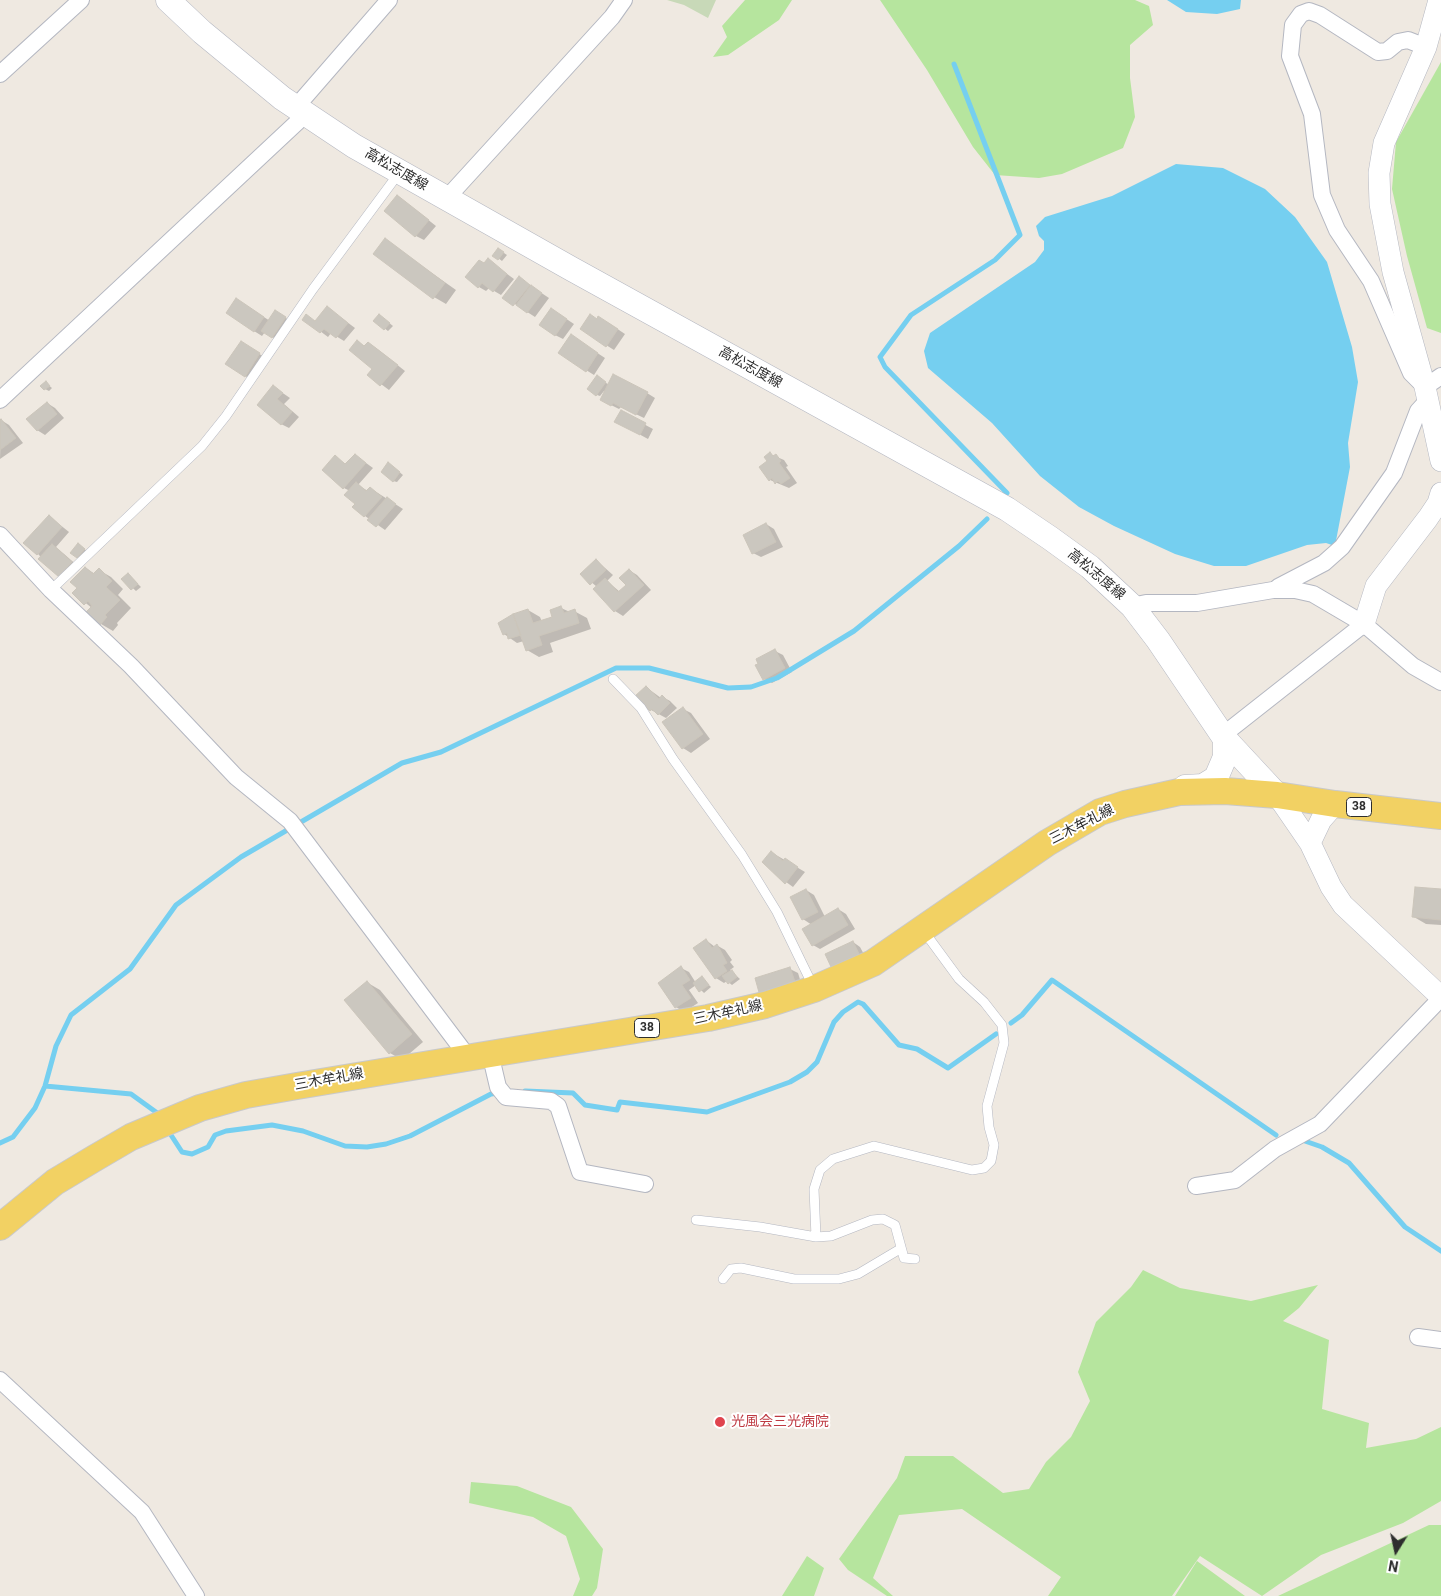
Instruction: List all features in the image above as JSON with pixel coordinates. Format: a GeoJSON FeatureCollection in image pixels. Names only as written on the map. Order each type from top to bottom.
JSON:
{"type":"FeatureCollection","features":[{"type":"Feature","properties":{"kind":"main road","name":"高松志度線"},"geometry":{"type":"LineString","coordinates":[[168,0],[202,32],[301,111],[399,173],[1007,509],[1090,567],[1132,606],[1158,640],[1224,737],[1277,794]]}},
{"type":"Feature","properties":{"kind":"main road"},"geometry":{"type":"LineString","coordinates":[[1150,798],[1167,789],[1203,786],[1216,778],[1225,757],[1224,737]]}},
{"type":"Feature","properties":{"kind":"main road","name":"三木牟礼線"},"geometry":{"type":"LineString","coordinates":[[0,1227],[55,1182],[131,1138],[192,1111],[246,1095],[708,1018],[765,1005],[814,989],[873,963],[1047,842],[1100,812],[1179,792],[1203,791],[1277,794],[1335,804],[1441,816]]}},
{"type":"Feature","properties":{"kind":"street"},"geometry":{"type":"LineString","coordinates":[[0,74],[80,0]]}},
{"type":"Feature","properties":{"kind":"street"},"geometry":{"type":"LineString","coordinates":[[0,400],[301,111],[389,0]]}},
{"type":"Feature","properties":{"kind":"street"},"geometry":{"type":"LineString","coordinates":[[446,199],[612,17],[624,0]]}},
{"type":"Feature","properties":{"kind":"street"},"geometry":{"type":"LineString","coordinates":[[1439,0],[1426,47],[1384,143],[1379,173],[1380,204],[1391,262],[1431,388],[1441,461]]}},
{"type":"Feature","properties":{"kind":"street"},"geometry":{"type":"LineString","coordinates":[[1426,47],[1408,40],[1398,42],[1387,51],[1378,52],[1320,15],[1309,12],[1301,14],[1293,25],[1290,56],[1312,114],[1322,195],[1337,230],[1372,281],[1412,373],[1431,388]]}},
{"type":"Feature","properties":{"kind":"street"},"geometry":{"type":"LineString","coordinates":[[1273,590],[1305,575],[1342,547],[1394,473],[1418,411],[1431,388]]}},
{"type":"Feature","properties":{"kind":"street"},"geometry":{"type":"LineString","coordinates":[[1224,737],[1364,624],[1376,586],[1428,518],[1438,503],[1441,493]]}},
{"type":"Feature","properties":{"kind":"street"},"geometry":{"type":"LineString","coordinates":[[0,535],[52,590],[131,666],[236,777],[294,825],[325,870],[386,946],[479,1055],[506,1097],[551,1101],[558,1106],[580,1172],[646,1184]]}},
{"type":"Feature","properties":{"kind":"street"},"geometry":{"type":"LineString","coordinates":[[1132,606],[1146,603],[1197,603],[1273,590],[1295,590],[1313,594],[1364,624],[1413,666],[1441,682]]}},
{"type":"Feature","properties":{"kind":"street"},"geometry":{"type":"LineString","coordinates":[[1196,1186],[1235,1180],[1275,1149],[1320,1124],[1441,997],[1344,905],[1331,887],[1310,844],[1277,794]]}},
{"type":"Feature","properties":{"kind":"street"},"geometry":{"type":"LineString","coordinates":[[1310,844],[1321,820],[1335,804]]}},
{"type":"Feature","properties":{"kind":"street"},"geometry":{"type":"LineString","coordinates":[[1418,1337],[1441,1340]]}},
{"type":"Feature","properties":{"kind":"street"},"geometry":{"type":"LineString","coordinates":[[0,1380],[142,1512],[196,1596]]}},
{"type":"Feature","properties":{"kind":"lane"},"geometry":{"type":"LineString","coordinates":[[52,590],[202,446],[226,416],[312,289],[399,173]]}},
{"type":"Feature","properties":{"kind":"lane"},"geometry":{"type":"LineString","coordinates":[[612,679],[640,708],[673,759],[742,854],[776,912],[814,989]]}},
{"type":"Feature","properties":{"kind":"lane"},"geometry":{"type":"LineString","coordinates":[[816,1237],[814,1189],[820,1170],[832,1159],[874,1146],[949,1166],[972,1170],[984,1168],[990,1161],[994,1145],[989,1127],[987,1106],[1004,1043],[1002,1025],[984,1002],[959,979],[923,930]]}},
{"type":"Feature","properties":{"kind":"lane"},"geometry":{"type":"LineString","coordinates":[[696,1220],[760,1227],[816,1237],[831,1236],[872,1220],[883,1219],[895,1225],[904,1258],[915,1260]]}},
{"type":"Feature","properties":{"kind":"lane"},"geometry":{"type":"LineString","coordinates":[[724,1279],[731,1269],[741,1268],[794,1279],[838,1279],[858,1274],[900,1249]]}},
{"type":"Feature","properties":{"kind":"green space"},"geometry":{"type":"Polygon","coordinates":[[[667,0],[716,0],[708,18],[684,5],[667,0]]]}},
{"type":"Feature","properties":{"kind":"green space"},"geometry":{"type":"Polygon","coordinates":[[[745,0],[792,0],[779,20],[728,55],[713,57],[727,37],[722,26],[745,0]]]}},
{"type":"Feature","properties":{"kind":"green space"},"geometry":{"type":"Polygon","coordinates":[[[880,0],[1135,0],[1149,6],[1153,25],[1130,45],[1130,78],[1135,117],[1123,148],[1062,174],[1039,178],[995,175],[973,147],[927,70],[880,0]]]}},
{"type":"Feature","properties":{"kind":"green space"},"geometry":{"type":"Polygon","coordinates":[[[1441,62],[1441,333],[1427,328],[1407,256],[1392,189],[1396,142],[1441,62]]]}},
{"type":"Feature","properties":{"kind":"green space"},"geometry":{"type":"Polygon","coordinates":[[[1143,1270],[1180,1288],[1251,1301],[1318,1285],[1299,1308],[1283,1321],[1329,1340],[1322,1409],[1369,1423],[1366,1448],[1416,1439],[1441,1427],[1441,1501],[1403,1523],[1321,1555],[1262,1596],[1200,1556],[1172,1596],[1048,1596],[1061,1577],[962,1509],[899,1515],[873,1578],[893,1596],[887,1596],[848,1570],[839,1559],[897,1478],[905,1456],[953,1456],[1003,1493],[1029,1489],[1046,1462],[1071,1437],[1090,1401],[1078,1372],[1096,1322],[1131,1287],[1143,1270]]]}},
{"type":"Feature","properties":{"kind":"green space"},"geometry":{"type":"Polygon","coordinates":[[[471,1482],[517,1486],[571,1507],[603,1549],[597,1588],[592,1596],[573,1596],[580,1579],[566,1536],[533,1517],[469,1503],[471,1482]]]}},
{"type":"Feature","properties":{"kind":"green space"},"geometry":{"type":"Polygon","coordinates":[[[1429,1525],[1441,1525],[1441,1596],[1278,1596],[1429,1525]]]}},
{"type":"Feature","properties":{"kind":"green space"},"geometry":{"type":"Polygon","coordinates":[[[807,1556],[824,1568],[814,1596],[782,1596],[807,1556]]]}},
{"type":"Feature","properties":{"kind":"green space"},"geometry":{"type":"Polygon","coordinates":[[[1197,1561],[1245,1596],[1175,1596],[1197,1561]]]}},
{"type":"Feature","properties":{"kind":"water"},"geometry":{"type":"Polygon","coordinates":[[[1167,0],[1241,0],[1240,9],[1217,14],[1186,12],[1167,0]]]}},
{"type":"Feature","properties":{"kind":"water"},"geometry":{"type":"Polygon","coordinates":[[[1176,164],[1223,168],[1265,189],[1295,217],[1327,262],[1352,347],[1358,382],[1348,443],[1350,467],[1335,546],[1326,543],[1307,545],[1246,566],[1214,566],[1175,554],[1114,526],[1079,507],[1040,476],[992,423],[928,368],[924,351],[930,333],[1035,262],[1044,250],[1044,241],[1039,236],[1036,226],[1045,217],[1112,196],[1176,164]]]}},
{"type":"Feature","properties":{"kind":"building"},"geometry":{"type":"Polygon","coordinates":[[[397,195],[429,220],[415,237],[384,211],[397,195]]]}},
{"type":"Feature","properties":{"kind":"building"},"geometry":{"type":"Polygon","coordinates":[[[385,238],[445,283],[433,299],[373,254],[385,238]]]}},
{"type":"Feature","properties":{"kind":"building"},"geometry":{"type":"Polygon","coordinates":[[[498,248],[504,252],[498,260],[492,256],[498,248]]]}},
{"type":"Feature","properties":{"kind":"building"},"geometry":{"type":"Polygon","coordinates":[[[488,258],[507,274],[493,292],[482,283],[478,288],[465,277],[479,260],[484,263],[488,258]]]}},
{"type":"Feature","properties":{"kind":"building"},"geometry":{"type":"Polygon","coordinates":[[[519,276],[530,285],[513,306],[502,298],[519,276]]]}},
{"type":"Feature","properties":{"kind":"building"},"geometry":{"type":"Polygon","coordinates":[[[531,285],[542,293],[527,313],[516,305],[531,285]]]}},
{"type":"Feature","properties":{"kind":"building"},"geometry":{"type":"Polygon","coordinates":[[[236,298],[264,317],[254,332],[226,313],[236,298]]]}},
{"type":"Feature","properties":{"kind":"building"},"geometry":{"type":"Polygon","coordinates":[[[327,306],[348,323],[336,338],[324,329],[320,333],[302,320],[306,314],[315,321],[327,306]]]}},
{"type":"Feature","properties":{"kind":"building"},"geometry":{"type":"Polygon","coordinates":[[[551,308],[567,319],[555,336],[539,325],[551,308]]]}},
{"type":"Feature","properties":{"kind":"building"},"geometry":{"type":"Polygon","coordinates":[[[275,310],[286,317],[272,338],[261,331],[275,310]]]}},
{"type":"Feature","properties":{"kind":"building"},"geometry":{"type":"Polygon","coordinates":[[[379,314],[390,323],[384,330],[373,321],[379,314]]]}},
{"type":"Feature","properties":{"kind":"building"},"geometry":{"type":"Polygon","coordinates":[[[590,314],[597,319],[598,316],[618,329],[606,347],[580,329],[590,314]]]}},
{"type":"Feature","properties":{"kind":"building"},"geometry":{"type":"Polygon","coordinates":[[[571,334],[598,353],[586,372],[558,353],[571,334]]]}},
{"type":"Feature","properties":{"kind":"building"},"geometry":{"type":"Polygon","coordinates":[[[357,340],[364,346],[368,342],[398,365],[380,386],[367,375],[372,369],[349,350],[357,340]]]}},
{"type":"Feature","properties":{"kind":"building"},"geometry":{"type":"Polygon","coordinates":[[[241,341],[260,353],[245,377],[225,364],[241,341]]]}},
{"type":"Feature","properties":{"kind":"building"},"geometry":{"type":"Polygon","coordinates":[[[613,374],[648,392],[636,415],[613,403],[611,406],[600,400],[613,374]]]}},
{"type":"Feature","properties":{"kind":"building"},"geometry":{"type":"Polygon","coordinates":[[[597,375],[606,382],[596,396],[587,389],[597,375]]]}},
{"type":"Feature","properties":{"kind":"building"},"geometry":{"type":"Polygon","coordinates":[[[46,381],[50,386],[44,390],[40,386],[46,381]]]}},
{"type":"Feature","properties":{"kind":"building"},"geometry":{"type":"Polygon","coordinates":[[[273,385],[283,393],[277,399],[292,412],[281,425],[257,405],[273,385]]]}},
{"type":"Feature","properties":{"kind":"building"},"geometry":{"type":"Polygon","coordinates":[[[47,402],[57,414],[37,431],[26,419],[47,402]]]}},
{"type":"Feature","properties":{"kind":"building"},"geometry":{"type":"Polygon","coordinates":[[[621,410],[646,423],[640,435],[614,422],[621,410]]]}},
{"type":"Feature","properties":{"kind":"building"},"geometry":{"type":"Polygon","coordinates":[[[0,420],[16,438],[0,450],[0,420]]]}},
{"type":"Feature","properties":{"kind":"building"},"geometry":{"type":"Polygon","coordinates":[[[770,452],[773,456],[776,454],[781,461],[779,463],[790,478],[781,484],[778,481],[775,484],[772,478],[769,481],[759,467],[767,461],[764,457],[770,452]]]}},
{"type":"Feature","properties":{"kind":"building"},"geometry":{"type":"Polygon","coordinates":[[[355,454],[366,463],[343,489],[322,470],[335,455],[345,464],[355,454]]]}},
{"type":"Feature","properties":{"kind":"building"},"geometry":{"type":"Polygon","coordinates":[[[388,462],[400,472],[393,482],[381,472],[388,462]]]}},
{"type":"Feature","properties":{"kind":"building"},"geometry":{"type":"Polygon","coordinates":[[[356,482],[366,491],[370,487],[382,497],[364,517],[352,507],[355,504],[344,495],[356,482]]]}},
{"type":"Feature","properties":{"kind":"building"},"geometry":{"type":"Polygon","coordinates":[[[387,497],[396,504],[376,527],[367,520],[387,497]]]}},
{"type":"Feature","properties":{"kind":"building"},"geometry":{"type":"Polygon","coordinates":[[[49,515],[62,527],[37,555],[23,543],[49,515]]]}},
{"type":"Feature","properties":{"kind":"building"},"geometry":{"type":"Polygon","coordinates":[[[766,523],[776,542],[752,554],[743,535],[766,523]]]}},
{"type":"Feature","properties":{"kind":"building"},"geometry":{"type":"Polygon","coordinates":[[[78,543],[85,549],[77,558],[70,553],[78,543]]]}},
{"type":"Feature","properties":{"kind":"building"},"geometry":{"type":"Polygon","coordinates":[[[52,544],[72,562],[59,577],[38,559],[52,544]]]}},
{"type":"Feature","properties":{"kind":"building"},"geometry":{"type":"Polygon","coordinates":[[[596,559],[606,570],[590,585],[580,574],[596,559]]]}},
{"type":"Feature","properties":{"kind":"building"},"geometry":{"type":"Polygon","coordinates":[[[85,567],[93,574],[99,568],[112,581],[106,587],[120,600],[105,615],[107,617],[100,625],[86,612],[92,606],[88,601],[84,605],[72,593],[77,588],[70,582],[85,567]]]}},
{"type":"Feature","properties":{"kind":"building"},"geometry":{"type":"Polygon","coordinates":[[[629,569],[644,585],[614,612],[593,589],[605,578],[618,592],[626,585],[619,578],[629,569]]]}},
{"type":"Feature","properties":{"kind":"building"},"geometry":{"type":"Polygon","coordinates":[[[128,573],[138,584],[131,590],[121,579],[128,573]]]}},
{"type":"Feature","properties":{"kind":"building"},"geometry":{"type":"Polygon","coordinates":[[[561,606],[564,613],[575,609],[579,623],[539,636],[542,645],[526,651],[513,614],[528,609],[533,623],[552,617],[550,610],[561,606]]]}},
{"type":"Feature","properties":{"kind":"building"},"geometry":{"type":"Polygon","coordinates":[[[513,614],[521,635],[508,639],[507,633],[503,635],[498,623],[513,614]]]}},
{"type":"Feature","properties":{"kind":"building"},"geometry":{"type":"Polygon","coordinates":[[[775,649],[785,668],[763,680],[755,665],[758,664],[756,659],[775,649]]]}},
{"type":"Feature","properties":{"kind":"building"},"geometry":{"type":"Polygon","coordinates":[[[646,686],[659,699],[662,695],[670,703],[658,715],[652,709],[650,711],[635,696],[646,686]]]}},
{"type":"Feature","properties":{"kind":"building"},"geometry":{"type":"Polygon","coordinates":[[[683,707],[703,734],[682,749],[662,722],[683,707]]]}},
{"type":"Feature","properties":{"kind":"building"},"geometry":{"type":"Polygon","coordinates":[[[771,851],[783,861],[785,858],[798,867],[785,884],[762,862],[771,851]]]}},
{"type":"Feature","properties":{"kind":"building"},"geometry":{"type":"Polygon","coordinates":[[[1415,887],[1441,889],[1441,920],[1412,917],[1415,887]]]}},
{"type":"Feature","properties":{"kind":"building"},"geometry":{"type":"Polygon","coordinates":[[[806,889],[818,912],[802,920],[790,897],[806,889]]]}},
{"type":"Feature","properties":{"kind":"building"},"geometry":{"type":"Polygon","coordinates":[[[838,908],[848,925],[812,946],[802,929],[838,908]]]}},
{"type":"Feature","properties":{"kind":"building"},"geometry":{"type":"Polygon","coordinates":[[[706,939],[712,948],[717,944],[727,963],[723,965],[727,971],[715,979],[693,948],[706,939]]]}},
{"type":"Feature","properties":{"kind":"building"},"geometry":{"type":"Polygon","coordinates":[[[853,941],[860,956],[832,969],[825,954],[853,941]]]}},
{"type":"Feature","properties":{"kind":"building"},"geometry":{"type":"Polygon","coordinates":[[[681,966],[690,980],[682,985],[691,998],[675,1008],[658,983],[681,966]]]}},
{"type":"Feature","properties":{"kind":"building"},"geometry":{"type":"Polygon","coordinates":[[[790,967],[796,985],[760,996],[755,978],[790,967]]]}},
{"type":"Feature","properties":{"kind":"building"},"geometry":{"type":"Polygon","coordinates":[[[732,970],[737,977],[728,984],[722,976],[732,970]]]}},
{"type":"Feature","properties":{"kind":"building"},"geometry":{"type":"Polygon","coordinates":[[[702,976],[709,985],[699,992],[693,983],[702,976]]]}},
{"type":"Feature","properties":{"kind":"building"},"geometry":{"type":"Polygon","coordinates":[[[367,981],[412,1034],[389,1054],[344,1000],[367,981]]]}},
{"type":"Feature","properties":{"kind":"waterway"},"geometry":{"type":"LineString","coordinates":[[954,64],[1020,235],[995,260],[911,315],[880,357],[885,367],[1007,493]]}},
{"type":"Feature","properties":{"kind":"waterway"},"geometry":{"type":"LineString","coordinates":[[0,1143],[13,1137],[35,1108],[45,1086],[56,1046],[71,1015],[130,969],[176,905],[241,857],[402,763],[441,752],[616,668],[649,668],[728,688],[751,687],[777,678],[854,631],[959,546],[987,519]]}},
{"type":"Feature","properties":{"kind":"waterway"},"geometry":{"type":"LineString","coordinates":[[1011,1023],[1022,1015],[1052,980],[1276,1135]]}},
{"type":"Feature","properties":{"kind":"waterway"},"geometry":{"type":"LineString","coordinates":[[525,1091],[573,1093],[585,1105],[617,1110],[620,1102],[707,1112],[790,1082],[807,1072],[817,1062],[834,1022],[843,1012],[858,1002],[863,1004],[899,1045],[917,1049],[948,1068],[996,1034]]}},
{"type":"Feature","properties":{"kind":"waterway"},"geometry":{"type":"LineString","coordinates":[[45,1086],[131,1094],[160,1115]]}},
{"type":"Feature","properties":{"kind":"waterway"},"geometry":{"type":"LineString","coordinates":[[171,1135],[182,1152],[192,1154],[208,1147],[215,1135],[226,1131],[272,1125],[303,1131],[345,1146],[367,1147],[386,1144],[410,1136],[491,1094],[499,1093]]}},
{"type":"Feature","properties":{"kind":"waterway"},"geometry":{"type":"LineString","coordinates":[[1302,1140],[1322,1147],[1349,1163],[1405,1227],[1441,1251]]}},
{"type":"Feature","properties":{"kind":"place","name":"光風会三光病院"},"geometry":{"type":"Point","coordinates":[720,1422]}}]}
